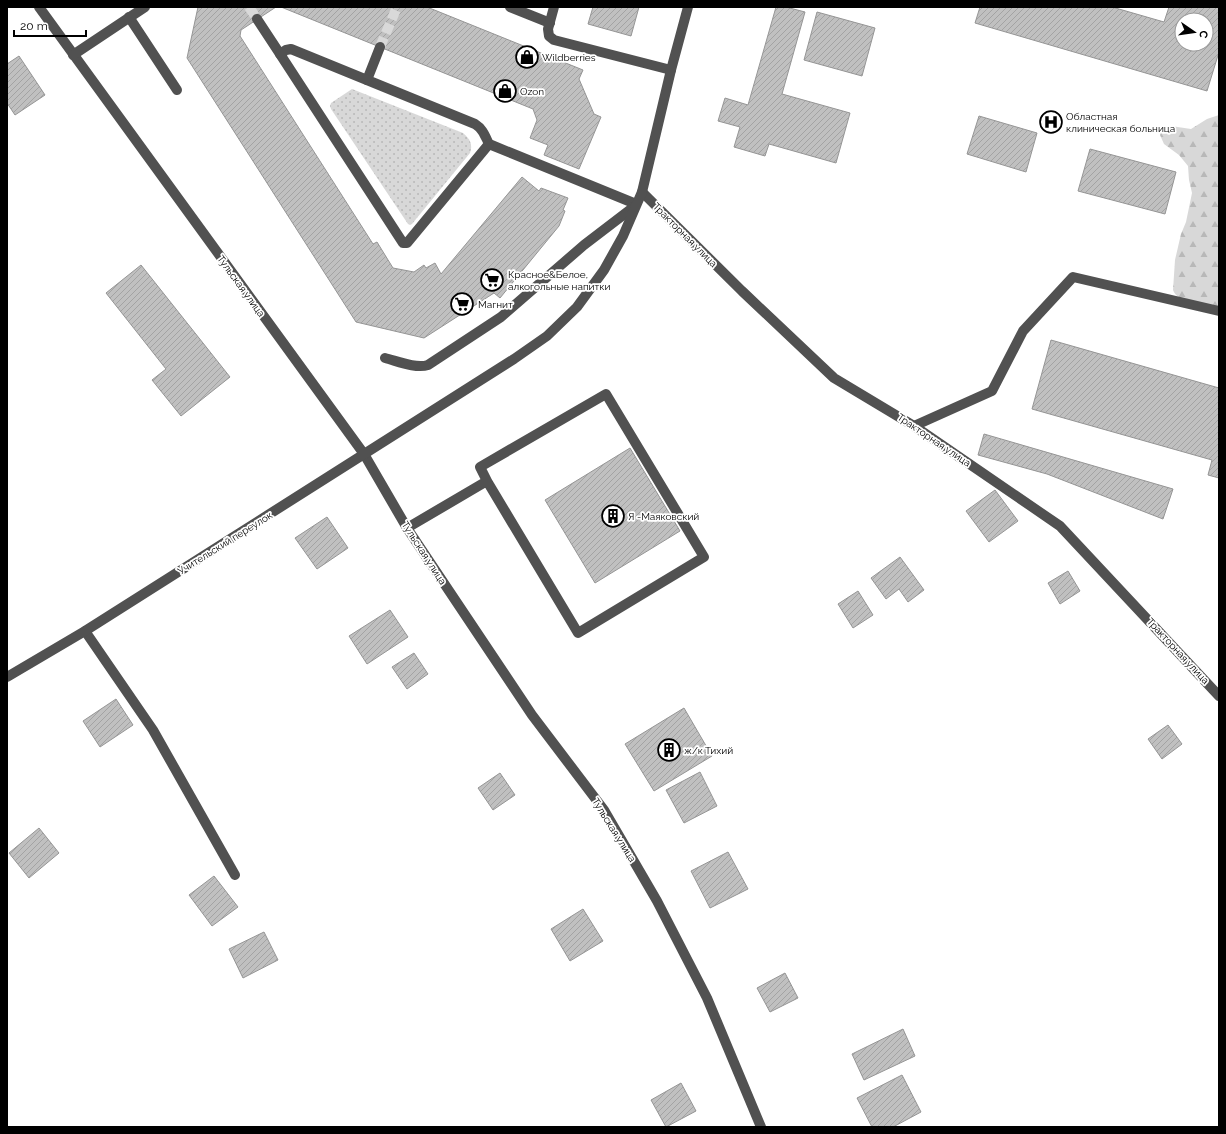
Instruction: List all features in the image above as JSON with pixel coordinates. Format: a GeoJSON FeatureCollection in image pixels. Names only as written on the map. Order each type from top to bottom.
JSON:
{"type":"FeatureCollection","features":[{"type":"Feature","properties":{"kind":"street","name":"Тульская улица"},"geometry":{"type":"LineString","coordinates":[[39,7],[364,454],[407,528],[532,715],[604,810],[657,901],[707,998],[761,1127]]}},
{"type":"Feature","properties":{"kind":"street"},"geometry":{"type":"LineString","coordinates":[[73,55],[145,7]]}},
{"type":"Feature","properties":{"kind":"street"},"geometry":{"type":"LineString","coordinates":[[510,7],[550,23]]}},
{"type":"Feature","properties":{"kind":"street"},"geometry":{"type":"LineString","coordinates":[[554,7],[548,29],[549,36],[554,40],[670,70]]}},
{"type":"Feature","properties":{"kind":"street","name":"Учительский переулок"},"geometry":{"type":"LineString","coordinates":[[7,676],[85,631],[514,359],[548,336],[577,308],[604,270],[623,236],[642,192],[670,70],[688,7]]}},
{"type":"Feature","properties":{"kind":"street"},"geometry":{"type":"LineString","coordinates":[[129,17],[177,90]]}},
{"type":"Feature","properties":{"kind":"street"},"geometry":{"type":"LineString","coordinates":[[257,19],[403,243],[408,243],[489,144]]}},
{"type":"Feature","properties":{"kind":"street"},"geometry":{"type":"LineString","coordinates":[[367,80],[380,47]]}},
{"type":"Feature","properties":{"kind":"street"},"geometry":{"type":"LineString","coordinates":[[280,54],[291,49],[475,124],[484,132],[489,144],[636,204],[584,245],[502,317],[428,365],[417,366],[385,358]]}},
{"type":"Feature","properties":{"kind":"street","name":"Тракторная улица"},"geometry":{"type":"LineString","coordinates":[[642,192],[742,291],[834,378],[914,426],[1060,526],[1219,696]]}},
{"type":"Feature","properties":{"kind":"street"},"geometry":{"type":"LineString","coordinates":[[914,426],[992,391],[1023,331],[1073,277],[1219,311]]}},
{"type":"Feature","properties":{"kind":"street"},"geometry":{"type":"LineString","coordinates":[[606,394],[704,557],[578,633],[487,481],[480,467],[606,394]]}},
{"type":"Feature","properties":{"kind":"street"},"geometry":{"type":"LineString","coordinates":[[407,528],[487,481]]}},
{"type":"Feature","properties":{"kind":"street"},"geometry":{"type":"LineString","coordinates":[[85,631],[153,730],[235,875]]}},
{"type":"Feature","properties":{"kind":"green space"},"geometry":{"type":"Polygon","coordinates":[[[352,89],[463,133],[470,142],[470,153],[410,225],[331,109],[331,103],[352,89]]]}},
{"type":"Feature","properties":{"kind":"green space"},"geometry":{"type":"Polygon","coordinates":[[[1219,115],[1219,311],[1186,301],[1180,298],[1173,290],[1175,260],[1181,234],[1186,222],[1192,193],[1188,166],[1179,155],[1164,144],[1160,135],[1162,130],[1171,126],[1191,129],[1207,119],[1219,115]]]}},
{"type":"Feature","properties":{"kind":"building"},"geometry":{"type":"Polygon","coordinates":[[[198,7],[276,7],[241,30],[240,36],[373,244],[377,242],[393,268],[414,272],[424,265],[426,268],[435,263],[441,274],[522,177],[539,191],[541,188],[568,198],[559,226],[500,298],[494,293],[424,338],[356,322],[187,58],[198,7]]]}},
{"type":"Feature","properties":{"kind":"building"},"geometry":{"type":"Polygon","coordinates":[[[281,7],[427,7],[583,70],[579,79],[594,114],[601,117],[579,169],[544,155],[548,145],[530,138],[537,120],[533,109],[281,7]]]}},
{"type":"Feature","properties":{"kind":"building"},"geometry":{"type":"Polygon","coordinates":[[[593,7],[639,7],[631,36],[588,24],[593,7]]]}},
{"type":"Feature","properties":{"kind":"building"},"geometry":{"type":"Polygon","coordinates":[[[776,7],[786,7],[805,12],[782,94],[850,113],[836,163],[769,144],[765,156],[734,147],[740,127],[718,121],[725,98],[748,105],[776,7]]]}},
{"type":"Feature","properties":{"kind":"building"},"geometry":{"type":"Polygon","coordinates":[[[980,7],[1112,7],[1164,22],[1169,7],[1219,7],[1219,52],[1207,91],[975,23],[980,7]]]}},
{"type":"Feature","properties":{"kind":"building"},"geometry":{"type":"Polygon","coordinates":[[[817,12],[875,28],[862,76],[804,60],[817,12]]]}},
{"type":"Feature","properties":{"kind":"building"},"geometry":{"type":"Polygon","coordinates":[[[19,56],[45,95],[15,115],[7,103],[7,64],[19,56]]]}},
{"type":"Feature","properties":{"kind":"building"},"geometry":{"type":"Polygon","coordinates":[[[979,116],[1037,133],[1026,172],[967,154],[979,116]]]}},
{"type":"Feature","properties":{"kind":"building"},"geometry":{"type":"Polygon","coordinates":[[[1090,149],[1176,172],[1165,214],[1078,191],[1090,149]]]}},
{"type":"Feature","properties":{"kind":"building"},"geometry":{"type":"Polygon","coordinates":[[[141,265],[230,377],[181,416],[152,380],[166,369],[106,293],[141,265]]]}},
{"type":"Feature","properties":{"kind":"building"},"geometry":{"type":"Polygon","coordinates":[[[1051,340],[1219,388],[1219,478],[1208,475],[1212,460],[1032,409],[1051,340]]]}},
{"type":"Feature","properties":{"kind":"building"},"geometry":{"type":"Polygon","coordinates":[[[984,434],[1173,489],[1163,519],[1047,474],[978,455],[984,434]]]}},
{"type":"Feature","properties":{"kind":"building","name":"Я -Маяковский"},"geometry":{"type":"Polygon","coordinates":[[[630,448],[680,531],[595,583],[545,500],[630,448]]]}},
{"type":"Feature","properties":{"kind":"building"},"geometry":{"type":"Polygon","coordinates":[[[995,490],[1018,521],[989,542],[966,511],[995,490]]]}},
{"type":"Feature","properties":{"kind":"building"},"geometry":{"type":"Polygon","coordinates":[[[327,517],[348,548],[317,569],[295,538],[327,517]]]}},
{"type":"Feature","properties":{"kind":"building"},"geometry":{"type":"Polygon","coordinates":[[[900,557],[924,590],[908,602],[899,589],[886,599],[871,578],[900,557]]]}},
{"type":"Feature","properties":{"kind":"building"},"geometry":{"type":"Polygon","coordinates":[[[1068,571],[1080,591],[1060,604],[1048,583],[1068,571]]]}},
{"type":"Feature","properties":{"kind":"building"},"geometry":{"type":"Polygon","coordinates":[[[858,591],[873,615],[853,628],[838,604],[858,591]]]}},
{"type":"Feature","properties":{"kind":"building"},"geometry":{"type":"Polygon","coordinates":[[[390,610],[408,637],[367,664],[349,636],[390,610]]]}},
{"type":"Feature","properties":{"kind":"building"},"geometry":{"type":"Polygon","coordinates":[[[414,653],[428,674],[407,689],[392,667],[414,653]]]}},
{"type":"Feature","properties":{"kind":"building"},"geometry":{"type":"Polygon","coordinates":[[[116,699],[133,725],[100,747],[83,721],[116,699]]]}},
{"type":"Feature","properties":{"kind":"building","name":"ж/к Тихий"},"geometry":{"type":"Polygon","coordinates":[[[684,708],[712,756],[654,791],[625,744],[684,708]]]}},
{"type":"Feature","properties":{"kind":"building"},"geometry":{"type":"Polygon","coordinates":[[[1168,725],[1182,744],[1162,759],[1148,739],[1168,725]]]}},
{"type":"Feature","properties":{"kind":"building"},"geometry":{"type":"Polygon","coordinates":[[[700,772],[717,806],[684,823],[666,790],[700,772]]]}},
{"type":"Feature","properties":{"kind":"building"},"geometry":{"type":"Polygon","coordinates":[[[500,773],[515,795],[493,810],[478,788],[500,773]]]}},
{"type":"Feature","properties":{"kind":"building"},"geometry":{"type":"Polygon","coordinates":[[[39,828],[59,853],[29,878],[9,853],[39,828]]]}},
{"type":"Feature","properties":{"kind":"building"},"geometry":{"type":"Polygon","coordinates":[[[728,852],[748,889],[710,908],[691,871],[728,852]]]}},
{"type":"Feature","properties":{"kind":"building"},"geometry":{"type":"Polygon","coordinates":[[[214,876],[238,907],[212,926],[189,895],[214,876]]]}},
{"type":"Feature","properties":{"kind":"building"},"geometry":{"type":"Polygon","coordinates":[[[583,909],[603,941],[570,961],[551,929],[583,909]]]}},
{"type":"Feature","properties":{"kind":"building"},"geometry":{"type":"Polygon","coordinates":[[[264,932],[278,960],[243,978],[229,949],[264,932]]]}},
{"type":"Feature","properties":{"kind":"building"},"geometry":{"type":"Polygon","coordinates":[[[785,973],[798,998],[770,1012],[757,988],[785,973]]]}},
{"type":"Feature","properties":{"kind":"building"},"geometry":{"type":"Polygon","coordinates":[[[903,1029],[915,1056],[864,1080],[852,1054],[903,1029]]]}},
{"type":"Feature","properties":{"kind":"building"},"geometry":{"type":"Polygon","coordinates":[[[902,1075],[921,1112],[893,1127],[872,1127],[857,1098],[902,1075]]]}},
{"type":"Feature","properties":{"kind":"building"},"geometry":{"type":"Polygon","coordinates":[[[681,1083],[696,1111],[666,1127],[651,1100],[681,1083]]]}},
{"type":"Feature","properties":{"kind":"tunnel"},"geometry":{"type":"LineString","coordinates":[[249,7],[257,19]]}},
{"type":"Feature","properties":{"kind":"tunnel"},"geometry":{"type":"LineString","coordinates":[[380,47],[397,7]]}},
{"type":"Feature","properties":{"kind":"place","name":"Wildberries"},"geometry":{"type":"Point","coordinates":[527,57]}},
{"type":"Feature","properties":{"kind":"place","name":"Ozon"},"geometry":{"type":"Point","coordinates":[505,91]}},
{"type":"Feature","properties":{"kind":"place","name":"Областная клиническая больница"},"geometry":{"type":"Point","coordinates":[1051,122]}},
{"type":"Feature","properties":{"kind":"place","name":"Красное&Белое, алкогольные напитки"},"geometry":{"type":"Point","coordinates":[492,280]}},
{"type":"Feature","properties":{"kind":"place","name":"Магнит"},"geometry":{"type":"Point","coordinates":[462,304]}},
{"type":"Feature","properties":{"kind":"place","name":"Я -Маяковский"},"geometry":{"type":"Point","coordinates":[613,516]}},
{"type":"Feature","properties":{"kind":"place","name":"ж/к Тихий"},"geometry":{"type":"Point","coordinates":[669,750]}}]}
